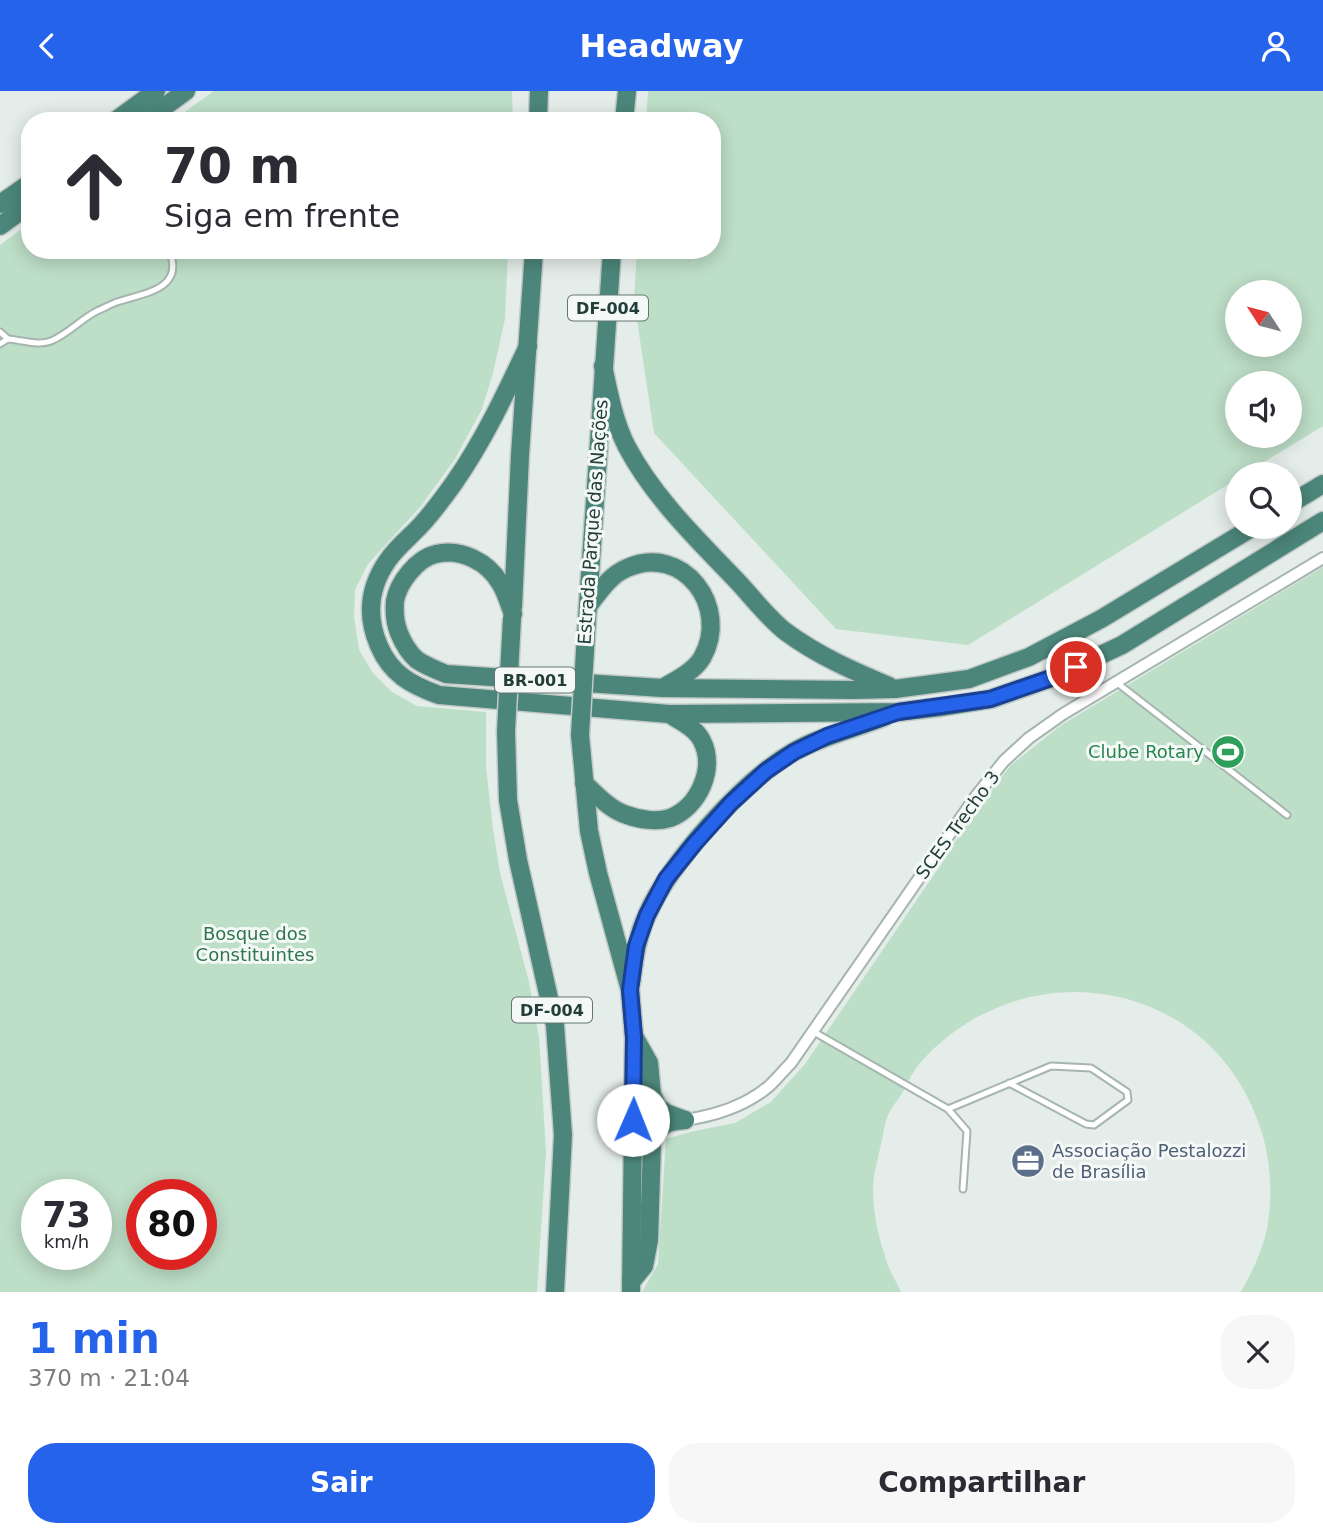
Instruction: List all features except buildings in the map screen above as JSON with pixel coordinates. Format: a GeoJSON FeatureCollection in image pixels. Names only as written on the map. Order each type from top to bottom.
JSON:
{"type":"FeatureCollection","features":[{"type":"Feature","properties":{"kind":"highway"},"geometry":{"type":"LineString","coordinates":[[130,112],[157,95],[186,91]]}},
{"type":"Feature","properties":{"kind":"highway"},"geometry":{"type":"LineString","coordinates":[[625,112],[627,91]]}},
{"type":"Feature","properties":{"kind":"highway"},"geometry":{"type":"LineString","coordinates":[[538,93],[538,112]]}},
{"type":"Feature","properties":{"kind":"highway"},"geometry":{"type":"LineString","coordinates":[[149,112],[157,95]]}},
{"type":"Feature","properties":{"kind":"highway"},"geometry":{"type":"LineString","coordinates":[[0,204],[21,189]]}},
{"type":"Feature","properties":{"kind":"highway"},"geometry":{"type":"LineString","coordinates":[[0,226],[21,211]]}},
{"type":"Feature","properties":{"kind":"highway","name":"DF-004"},"geometry":{"type":"LineString","coordinates":[[533,259],[506,731],[508,800],[518,860],[555,1025],[564,1135],[555,1292]]}},
{"type":"Feature","properties":{"kind":"highway","name":"Estrada Parque das Nações"},"geometry":{"type":"LineString","coordinates":[[611,259],[580,735],[591,841],[630,990],[634,1037],[631,1287]]}},
{"type":"Feature","properties":{"kind":"highway","name":"BR-001"},"geometry":{"type":"LineString","coordinates":[[528,346],[483,438],[454,483],[422,524],[388,559],[376,581],[370,606],[373,631],[382,653],[396,673],[417,687],[439,695],[669,714],[898,712],[990,699],[1054,677],[1122,645],[1323,521]]}},
{"type":"Feature","properties":{"kind":"highway"},"geometry":{"type":"LineString","coordinates":[[603,366],[614,414],[626,446],[647,479],[684,525],[783,630],[841,666],[895,689]]}},
{"type":"Feature","properties":{"kind":"highway"},"geometry":{"type":"LineString","coordinates":[[1302,497],[1323,484]]}},
{"type":"Feature","properties":{"kind":"highway","name":"BR-001"},"geometry":{"type":"LineString","coordinates":[[512,616],[501,584],[491,571],[473,558],[455,553],[436,554],[422,560],[407,575],[396,599],[395,623],[403,643],[415,659],[446,674],[662,688],[895,689],[969,679],[1028,657],[1101,619],[1233,539]]}},
{"type":"Feature","properties":{"kind":"highway"},"geometry":{"type":"LineString","coordinates":[[589,605],[608,580],[627,568],[652,561],[674,566],[695,582],[707,599],[712,620],[708,644],[701,660],[681,678],[662,688]]}},
{"type":"Feature","properties":{"kind":"highway","name":"BR-001"},"geometry":{"type":"LineString","coordinates":[[630,990],[636,946],[647,915],[666,879],[731,803],[766,771],[794,752],[827,736],[898,712]]}},
{"type":"Feature","properties":{"kind":"highway"},"geometry":{"type":"LineString","coordinates":[[584,783],[608,805],[626,815],[650,820],[670,818],[685,809],[697,796],[705,780],[708,760],[702,740],[690,727],[669,714]]}},
{"type":"Feature","properties":{"kind":"highway"},"geometry":{"type":"LineString","coordinates":[[634,1037],[649,1063],[652,1095],[658,1107],[685,1120]]}},
{"type":"Feature","properties":{"kind":"highway"},"geometry":{"type":"LineString","coordinates":[[631,1287],[644,1266],[649,1240],[652,1143],[656,1133],[666,1123],[685,1120]]}},
{"type":"Feature","properties":{"kind":"street","name":"SCES Trecho 3"},"geometry":{"type":"LineString","coordinates":[[685,1120],[706,1118],[734,1107],[766,1088],[791,1063],[976,796],[1004,761],[1029,738],[1116,682],[1323,558]]}},
{"type":"Feature","properties":{"kind":"lane"},"geometry":{"type":"LineString","coordinates":[[0,332],[8,339],[41,343],[51,341],[94,312],[162,288],[172,271],[171,259]]}},
{"type":"Feature","properties":{"kind":"lane"},"geometry":{"type":"LineString","coordinates":[[0,344],[8,339]]}},
{"type":"Feature","properties":{"kind":"lane"},"geometry":{"type":"LineString","coordinates":[[1116,682],[1287,815]]}},
{"type":"Feature","properties":{"kind":"lane"},"geometry":{"type":"LineString","coordinates":[[814,1031],[948,1109],[967,1131],[963,1189]]}},
{"type":"Feature","properties":{"kind":"lane"},"geometry":{"type":"LineString","coordinates":[[948,1109],[1009,1083],[1051,1066],[1091,1068],[1127,1092],[1128,1100],[1094,1125],[1086,1124],[1009,1083]]}},
{"type":"Feature","properties":{"kind":"green space"},"geometry":{"type":"Polygon","coordinates":[[[214,91],[512,91],[513,112],[185,112],[214,91]]]}},
{"type":"Feature","properties":{"kind":"green space"},"geometry":{"type":"Polygon","coordinates":[[[648,91],[1323,91],[1323,426],[1302,439],[1302,371],[1225,371],[1225,448],[1287,448],[1264,462],[1225,462],[1225,486],[968,645],[836,629],[654,433],[634,300],[636,259],[721,259],[721,112],[647,112],[648,91]]]}},
{"type":"Feature","properties":{"kind":"green space","name":"Bosque dos Constituintes"},"geometry":{"type":"Polygon","coordinates":[[[21,230],[21,259],[508,259],[505,319],[482,409],[455,459],[421,506],[368,564],[355,590],[354,617],[359,650],[373,673],[392,692],[417,706],[486,712],[486,767],[500,873],[529,982],[539,1037],[546,1152],[537,1292],[0,1292],[0,245],[21,230]]]}},
{"type":"Feature","properties":{"kind":"green space"},"geometry":{"type":"Polygon","coordinates":[[[1323,567],[1323,1292],[1241,1292],[1264,1241],[1270,1211],[1270,1185],[1266,1148],[1259,1124],[1234,1074],[1199,1036],[1156,1009],[1108,995],[1058,993],[1008,1003],[961,1027],[914,1070],[890,1112],[874,1175],[874,1204],[885,1258],[901,1292],[642,1292],[658,1264],[666,1139],[735,1123],[771,1102],[805,1064],[963,829],[1010,766],[1060,726],[1323,567]]]}},
{"type":"Feature","properties":{"kind":"place","name":"Clube Rotary"},"geometry":{"type":"Point","coordinates":[1228,752]}},
{"type":"Feature","properties":{"kind":"place","name":"Associação Pestalozzi de Brasília"},"geometry":{"type":"Point","coordinates":[1028,1161]}},
{"type":"Feature","properties":{"kind":"route"},"geometry":{"type":"LineString","coordinates":[[633,1120],[634,1037],[630,990],[636,946],[647,915],[666,879],[731,803],[766,771],[794,752],[827,736],[898,712],[990,699],[1076,667]]}}]}
